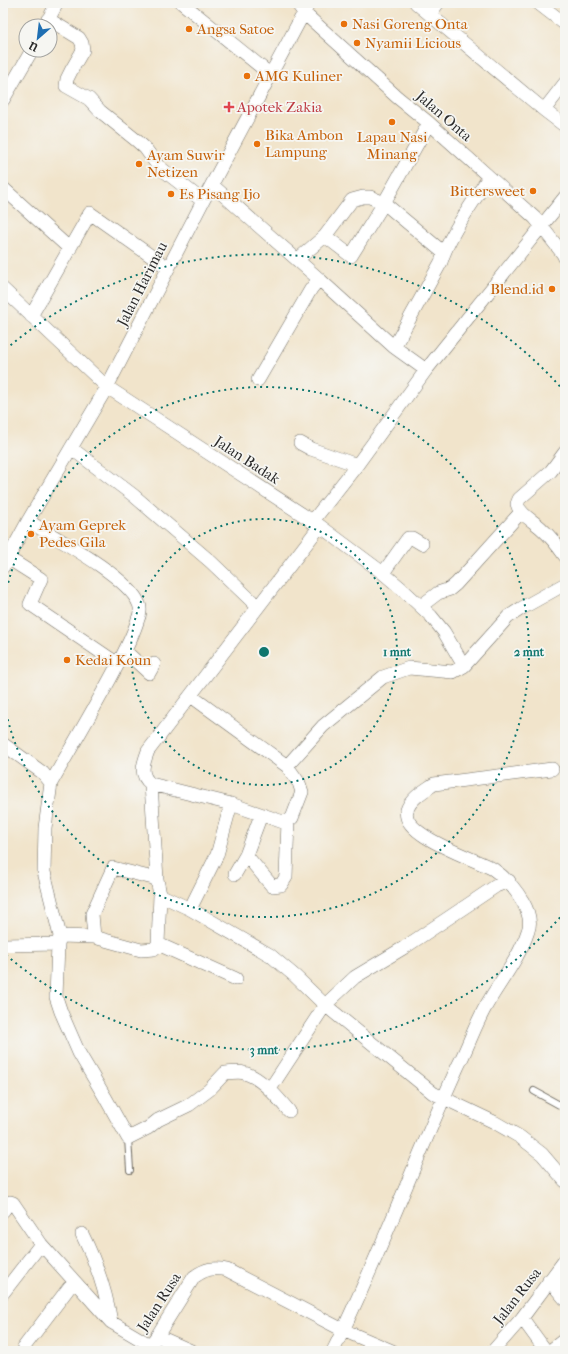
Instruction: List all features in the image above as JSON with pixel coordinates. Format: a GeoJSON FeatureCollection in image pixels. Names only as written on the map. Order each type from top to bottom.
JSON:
{"type":"FeatureCollection","features":[{"type":"Feature","properties":{"kind":"street"},"geometry":{"type":"LineString","coordinates":[[48,18],[57,3]]}},
{"type":"Feature","properties":{"kind":"street"},"geometry":{"type":"LineString","coordinates":[[182,3],[271,75]]}},
{"type":"Feature","properties":{"kind":"street"},"geometry":{"type":"LineString","coordinates":[[416,3],[565,126]]}},
{"type":"Feature","properties":{"kind":"street"},"geometry":{"type":"LineString","coordinates":[[430,14],[438,3]]}},
{"type":"Feature","properties":{"kind":"street"},"geometry":{"type":"LineString","coordinates":[[538,3],[565,24]]}},
{"type":"Feature","properties":{"kind":"street","name":"Jalan Harimau"},"geometry":{"type":"LineString","coordinates":[[6,556],[107,387],[203,201],[271,75],[303,6]]}},
{"type":"Feature","properties":{"kind":"street","name":"Jalan Onta"},"geometry":{"type":"LineString","coordinates":[[303,6],[397,96],[535,218],[564,254],[565,258]]}},
{"type":"Feature","properties":{"kind":"street"},"geometry":{"type":"LineString","coordinates":[[58,28],[79,38],[82,43],[83,50],[67,79],[66,86],[89,100],[100,111],[141,144],[158,166],[203,201]]}},
{"type":"Feature","properties":{"kind":"street"},"geometry":{"type":"LineString","coordinates":[[4,98],[27,58]]}},
{"type":"Feature","properties":{"kind":"street"},"geometry":{"type":"LineString","coordinates":[[544,110],[565,82]]}},
{"type":"Feature","properties":{"kind":"street"},"geometry":{"type":"LineString","coordinates":[[324,236],[351,256],[384,203],[429,123]]}},
{"type":"Feature","properties":{"kind":"street"},"geometry":{"type":"LineString","coordinates":[[394,347],[441,262],[451,238],[488,177]]}},
{"type":"Feature","properties":{"kind":"street"},"geometry":{"type":"LineString","coordinates":[[212,185],[394,347],[426,370]]}},
{"type":"Feature","properties":{"kind":"street"},"geometry":{"type":"LineString","coordinates":[[3,188],[70,249]]}},
{"type":"Feature","properties":{"kind":"street"},"geometry":{"type":"LineString","coordinates":[[297,260],[324,236],[352,200],[363,197],[370,197],[384,203],[444,253]]}},
{"type":"Feature","properties":{"kind":"street"},"geometry":{"type":"LineString","coordinates":[[191,696],[287,766],[299,783],[302,792],[292,818],[285,821],[261,815],[231,804],[151,784],[147,781],[143,774],[143,766],[148,751],[258,607],[356,465],[426,370],[565,197]]}},
{"type":"Feature","properties":{"kind":"street"},"geometry":{"type":"LineString","coordinates":[[32,316],[90,213],[168,268]]}},
{"type":"Feature","properties":{"kind":"street"},"geometry":{"type":"LineString","coordinates":[[258,380],[311,289],[319,279]]}},
{"type":"Feature","properties":{"kind":"street","name":"Jalan Badak"},"geometry":{"type":"LineString","coordinates":[[3,289],[107,387],[316,524],[383,572],[421,606],[444,632],[459,669]]}},
{"type":"Feature","properties":{"kind":"street"},"geometry":{"type":"LineString","coordinates":[[300,443],[314,450],[356,465]]}},
{"type":"Feature","properties":{"kind":"street"},"geometry":{"type":"LineString","coordinates":[[71,448],[133,495],[199,551],[258,607]]}},
{"type":"Feature","properties":{"kind":"street"},"geometry":{"type":"LineString","coordinates":[[565,452],[551,471],[517,502],[517,506],[521,512],[542,528],[558,545],[565,556]]}},
{"type":"Feature","properties":{"kind":"street"},"geometry":{"type":"LineString","coordinates":[[421,606],[438,593],[450,589],[456,584],[521,512]]}},
{"type":"Feature","properties":{"kind":"street"},"geometry":{"type":"LineString","coordinates":[[28,521],[106,569],[134,596],[139,603],[140,608],[139,618],[125,651],[51,782],[45,828],[44,872],[59,940],[56,998],[79,1053],[128,1138],[148,1128],[158,1120],[189,1105],[209,1090],[225,1073],[244,1073],[256,1079],[270,1089],[289,1111]]}},
{"type":"Feature","properties":{"kind":"street"},"geometry":{"type":"LineString","coordinates":[[383,572],[408,538],[412,538],[422,544]]}},
{"type":"Feature","properties":{"kind":"street"},"geometry":{"type":"LineString","coordinates":[[6,556],[41,579],[30,604],[118,664]]}},
{"type":"Feature","properties":{"kind":"street"},"geometry":{"type":"LineString","coordinates":[[287,766],[323,726],[383,677],[409,668],[459,669],[508,617],[565,584]]}},
{"type":"Feature","properties":{"kind":"street"},"geometry":{"type":"LineString","coordinates":[[125,651],[149,672],[154,664]]}},
{"type":"Feature","properties":{"kind":"street"},"geometry":{"type":"LineString","coordinates":[[3,744],[43,773],[51,782]]}},
{"type":"Feature","properties":{"kind":"street"},"geometry":{"type":"LineString","coordinates":[[333,1351],[383,1241],[443,1099],[485,1007],[516,959],[529,929],[530,922],[526,907],[518,892],[509,881],[492,869],[433,842],[410,825],[406,819],[406,810],[411,801],[434,784],[552,769]]}},
{"type":"Feature","properties":{"kind":"street"},"geometry":{"type":"LineString","coordinates":[[3,945],[94,937],[141,950],[154,949],[158,944],[160,895],[156,879],[151,784]]}},
{"type":"Feature","properties":{"kind":"street"},"geometry":{"type":"LineString","coordinates":[[190,909],[217,855],[231,804]]}},
{"type":"Feature","properties":{"kind":"street"},"geometry":{"type":"LineString","coordinates":[[236,874],[246,855],[261,815]]}},
{"type":"Feature","properties":{"kind":"street"},"geometry":{"type":"LineString","coordinates":[[246,855],[272,886],[281,885],[286,877],[285,821]]}},
{"type":"Feature","properties":{"kind":"street"},"geometry":{"type":"LineString","coordinates":[[94,937],[92,914],[113,868],[156,879]]}},
{"type":"Feature","properties":{"kind":"street"},"geometry":{"type":"LineString","coordinates":[[270,1089],[325,1005],[355,977],[405,947],[496,886],[509,881]]}},
{"type":"Feature","properties":{"kind":"street"},"geometry":{"type":"LineString","coordinates":[[160,895],[190,909],[270,955],[295,976],[325,1005],[433,1093],[494,1122],[520,1137],[542,1154],[565,1181]]}},
{"type":"Feature","properties":{"kind":"street"},"geometry":{"type":"LineString","coordinates":[[158,944],[236,979]]}},
{"type":"Feature","properties":{"kind":"street"},"geometry":{"type":"LineString","coordinates":[[3,1210],[10,1202],[13,1203],[41,1244],[111,1322],[151,1344],[191,1351]]}},
{"type":"Feature","properties":{"kind":"street"},"geometry":{"type":"LineString","coordinates":[[82,1234],[93,1257],[104,1288],[111,1322]]}},
{"type":"Feature","properties":{"kind":"street"},"geometry":{"type":"LineString","coordinates":[[3,1293],[41,1244]]}},
{"type":"Feature","properties":{"kind":"street","name":"Jalan Rusa"},"geometry":{"type":"LineString","coordinates":[[493,1351],[551,1283],[565,1260]]}},
{"type":"Feature","properties":{"kind":"street","name":"Jalan Rusa"},"geometry":{"type":"LineString","coordinates":[[151,1344],[194,1277],[207,1269],[216,1268],[227,1270],[343,1330]]}},
{"type":"Feature","properties":{"kind":"street"},"geometry":{"type":"LineString","coordinates":[[565,1278],[551,1283],[565,1299]]}},
{"type":"Feature","properties":{"kind":"street"},"geometry":{"type":"LineString","coordinates":[[24,1347],[74,1281]]}},
{"type":"Feature","properties":{"kind":"street"},"geometry":{"type":"LineString","coordinates":[[522,1318],[546,1351]]}},
{"type":"Feature","properties":{"kind":"street"},"geometry":{"type":"LineString","coordinates":[[343,1330],[392,1351]]}},
{"type":"Feature","properties":{"kind":"street"},"geometry":{"type":"LineString","coordinates":[[550,1351],[565,1340]]}},
{"type":"Feature","properties":{"kind":"lane"},"geometry":{"type":"LineString","coordinates":[[534,1091],[565,1108]]}},
{"type":"Feature","properties":{"kind":"lane"},"geometry":{"type":"LineString","coordinates":[[128,1138],[130,1170]]}},
{"type":"Feature","properties":{"kind":"place","name":"Nasi Goreng Onta"},"geometry":{"type":"Point","coordinates":[344,24]}},
{"type":"Feature","properties":{"kind":"place","name":"Angsa Satoe"},"geometry":{"type":"Point","coordinates":[189,29]}},
{"type":"Feature","properties":{"kind":"place","name":"Nyamii Licious"},"geometry":{"type":"Point","coordinates":[357,43]}},
{"type":"Feature","properties":{"kind":"place","name":"AMG Kuliner"},"geometry":{"type":"Point","coordinates":[247,76]}},
{"type":"Feature","properties":{"kind":"place","name":"Apotek Zakia"},"geometry":{"type":"Point","coordinates":[229,107]}},
{"type":"Feature","properties":{"kind":"place","name":"Lapau Nasi Minang"},"geometry":{"type":"Point","coordinates":[392,122]}},
{"type":"Feature","properties":{"kind":"place","name":"Bika Ambon Lampung"},"geometry":{"type":"Point","coordinates":[257,144]}},
{"type":"Feature","properties":{"kind":"place","name":"Ayam Suwir Netizen"},"geometry":{"type":"Point","coordinates":[139,164]}},
{"type":"Feature","properties":{"kind":"place","name":"Bittersweet"},"geometry":{"type":"Point","coordinates":[533,191]}},
{"type":"Feature","properties":{"kind":"place","name":"Es Pisang Ijo"},"geometry":{"type":"Point","coordinates":[171,194]}},
{"type":"Feature","properties":{"kind":"place","name":"Blend.id"},"geometry":{"type":"Point","coordinates":[552,289]}},
{"type":"Feature","properties":{"kind":"place","name":"Ayam Geprek Pedes Gila"},"geometry":{"type":"Point","coordinates":[31,534]}},
{"type":"Feature","properties":{"kind":"place","name":"Kedai Koun"},"geometry":{"type":"Point","coordinates":[67,660]}}]}
